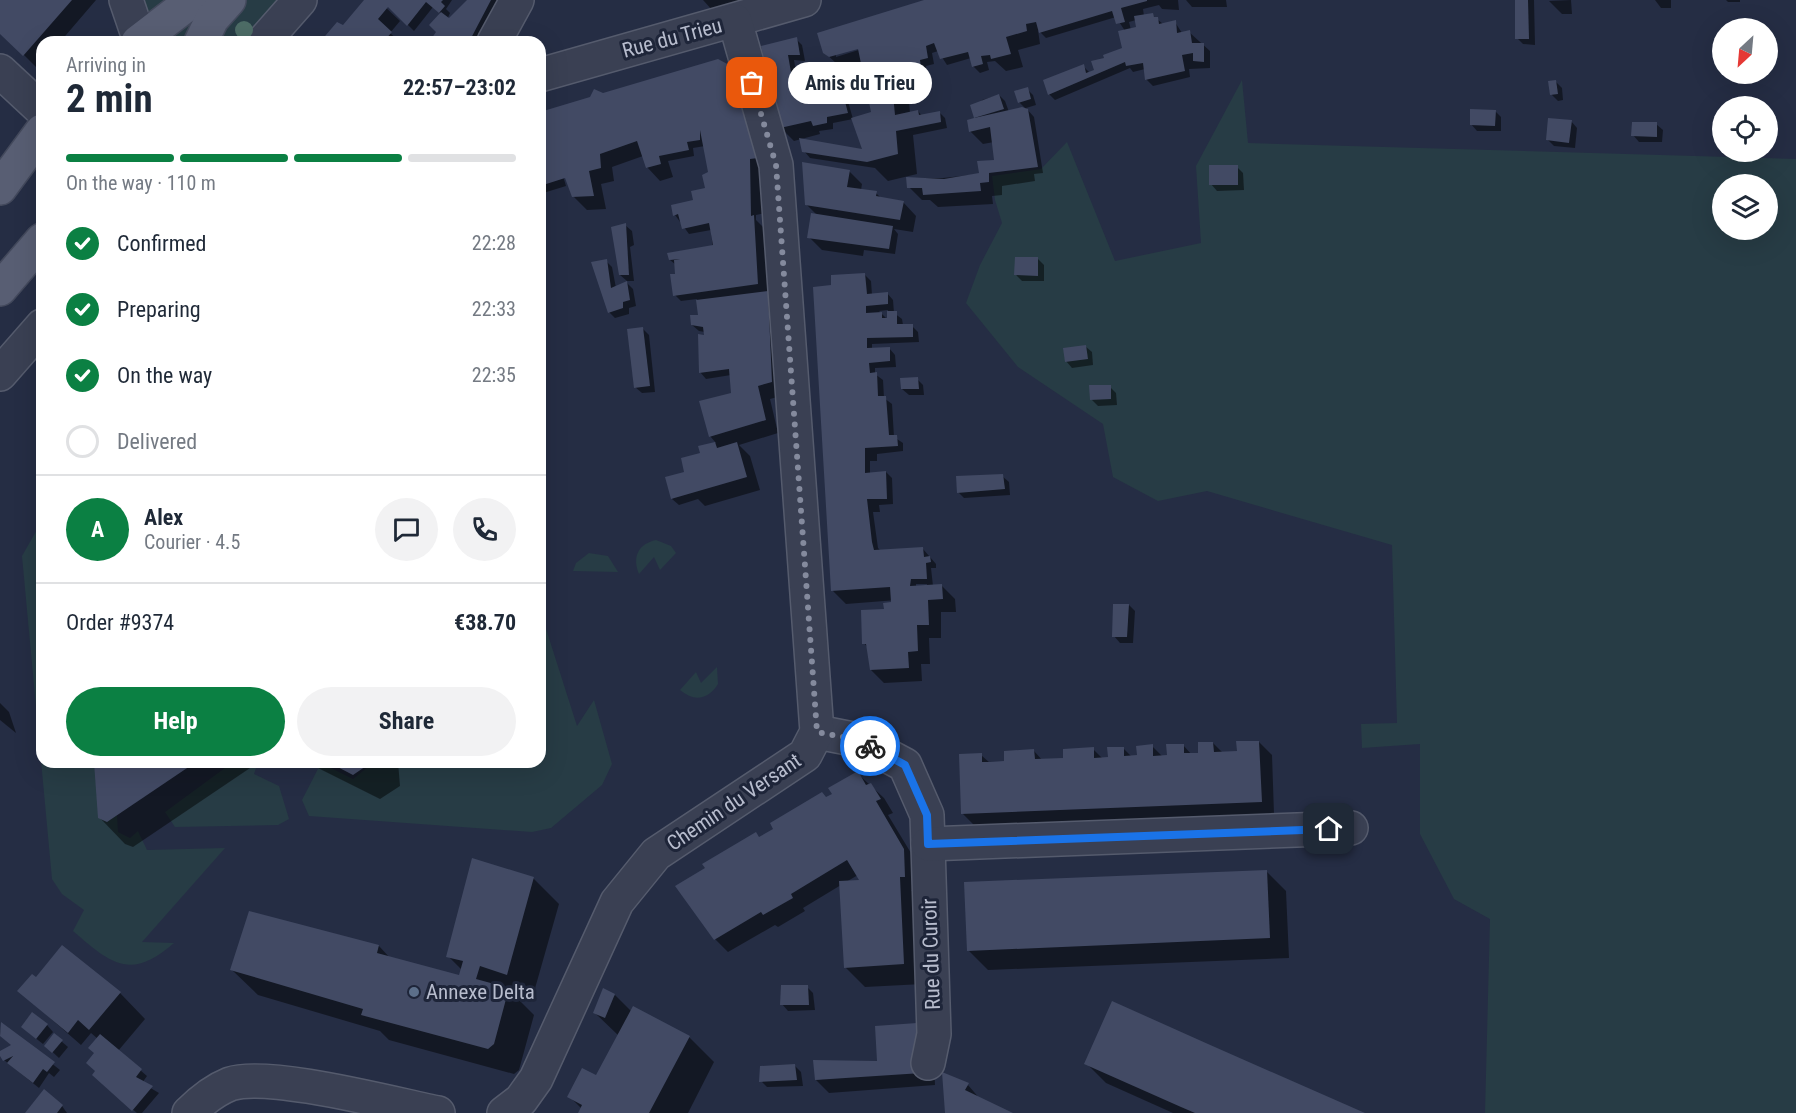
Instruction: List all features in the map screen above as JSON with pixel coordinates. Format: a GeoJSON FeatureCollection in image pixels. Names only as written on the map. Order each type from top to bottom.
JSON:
{"type":"FeatureCollection","features":[{"type":"Feature","properties":{"kind":"main road"},"geometry":{"type":"LineString","coordinates":[[146,36],[193,0]]}},
{"type":"Feature","properties":{"kind":"main road"},"geometry":{"type":"LineString","coordinates":[[204,36],[212,19],[229,0]]}},
{"type":"Feature","properties":{"kind":"main road"},"geometry":{"type":"LineString","coordinates":[[0,188],[36,139]]}},
{"type":"Feature","properties":{"kind":"main road"},"geometry":{"type":"LineString","coordinates":[[0,289],[36,247]]}},
{"type":"Feature","properties":{"kind":"street"},"geometry":{"type":"LineString","coordinates":[[126,0],[137,36]]}},
{"type":"Feature","properties":{"kind":"street"},"geometry":{"type":"LineString","coordinates":[[268,36],[300,0]]}},
{"type":"Feature","properties":{"kind":"street"},"geometry":{"type":"LineString","coordinates":[[497,36],[517,0]]}},
{"type":"Feature","properties":{"kind":"street","name":"Rue du Trieu"},"geometry":{"type":"LineString","coordinates":[[546,73],[804,0]]}},
{"type":"Feature","properties":{"kind":"street","name":"Chemin du Versant"},"geometry":{"type":"LineString","coordinates":[[504,1113],[521,1100],[536,1079],[616,902],[656,854],[805,755],[817,732],[776,165],[735,21]]}},
{"type":"Feature","properties":{"kind":"street"},"geometry":{"type":"LineString","coordinates":[[0,71],[36,104]]}},
{"type":"Feature","properties":{"kind":"street"},"geometry":{"type":"LineString","coordinates":[[0,374],[36,333]]}},
{"type":"Feature","properties":{"kind":"street","name":"Rue du Curoir"},"geometry":{"type":"LineString","coordinates":[[817,732],[858,740],[905,765],[927,815],[934,1034],[928,1063]]}},
{"type":"Feature","properties":{"kind":"street"},"geometry":{"type":"LineString","coordinates":[[928,844],[1351,828]]}},
{"type":"Feature","properties":{"kind":"street"},"geometry":{"type":"LineString","coordinates":[[189,1113],[202,1101],[231,1084],[265,1080],[438,1113]]}},
{"type":"Feature","properties":{"kind":"shaded area"},"geometry":{"type":"Polygon","coordinates":[[[126,0],[300,0],[268,36],[136,36],[126,0]]]}},
{"type":"Feature","properties":{"kind":"shaded area"},"geometry":{"type":"Polygon","coordinates":[[[1242,80],[1248,143],[1712,157],[1712,162],[1778,162],[1778,158],[1796,159],[1796,1113],[1485,1113],[1490,919],[1454,899],[1420,834],[1420,744],[1362,748],[1361,724],[1397,723],[1392,545],[1207,491],[1158,501],[1113,477],[1103,424],[1018,367],[966,303],[980,265],[1002,223],[995,200],[992,176],[1041,169],[1067,142],[1115,261],[1201,243],[1196,166],[1242,80]]]}},
{"type":"Feature","properties":{"kind":"shaded area"},"geometry":{"type":"Polygon","coordinates":[[[36,532],[36,707],[22,556],[36,532]]]}},
{"type":"Feature","properties":{"kind":"shaded area"},"geometry":{"type":"Polygon","coordinates":[[[656,540],[671,546],[676,553],[660,570],[654,557],[639,574],[636,562],[638,552],[645,545],[656,540]]]}},
{"type":"Feature","properties":{"kind":"shaded area"},"geometry":{"type":"Polygon","coordinates":[[[589,553],[608,556],[618,572],[573,571],[576,563],[589,553]]]}},
{"type":"Feature","properties":{"kind":"shaded area"},"geometry":{"type":"Polygon","coordinates":[[[546,629],[577,726],[594,700],[612,764],[602,785],[551,828],[532,832],[309,816],[302,800],[318,768],[331,768],[353,779],[367,768],[546,768],[546,629]]]}},
{"type":"Feature","properties":{"kind":"shaded area"},"geometry":{"type":"Polygon","coordinates":[[[717,667],[718,684],[710,693],[696,698],[680,690],[696,672],[701,683],[717,667]]]}},
{"type":"Feature","properties":{"kind":"shaded area"},"geometry":{"type":"Polygon","coordinates":[[[42,768],[114,768],[118,832],[130,838],[138,831],[147,850],[225,848],[142,942],[174,943],[159,955],[133,965],[122,964],[110,959],[73,931],[84,910],[62,894],[52,879],[42,768]]]}},
{"type":"Feature","properties":{"kind":"shaded area"},"geometry":{"type":"Polygon","coordinates":[[[225,768],[256,768],[254,774],[279,786],[289,819],[278,825],[175,827],[165,812],[225,768]]]}},
{"type":"Feature","properties":{"kind":"building"},"geometry":{"type":"Polygon","coordinates":[[[0,0],[72,0],[40,36],[36,36],[36,41],[23,56],[0,34],[0,0]]]}},
{"type":"Feature","properties":{"kind":"building"},"geometry":{"type":"Polygon","coordinates":[[[364,0],[443,0],[441,2],[445,6],[439,13],[426,2],[407,26],[388,7],[378,19],[392,32],[388,36],[325,36],[337,22],[343,25],[364,0]]]}},
{"type":"Feature","properties":{"kind":"building"},"geometry":{"type":"Polygon","coordinates":[[[467,0],[491,0],[472,36],[433,36],[436,32],[429,25],[441,12],[449,18],[467,0]]]}},
{"type":"Feature","properties":{"kind":"building"},"geometry":{"type":"Polygon","coordinates":[[[924,0],[1147,1],[1121,8],[1125,22],[1116,24],[1112,11],[1039,33],[1036,22],[1026,24],[1027,31],[1006,37],[1011,54],[991,59],[990,55],[981,56],[983,64],[972,67],[968,52],[940,59],[934,43],[926,46],[928,58],[920,60],[923,81],[892,84],[895,115],[918,110],[919,115],[940,111],[941,122],[896,131],[898,154],[867,162],[802,152],[799,138],[862,149],[851,118],[871,112],[858,49],[829,57],[823,53],[817,33],[924,0]]]}},
{"type":"Feature","properties":{"kind":"building"},"geometry":{"type":"Polygon","coordinates":[[[1515,0],[1528,0],[1529,39],[1515,39],[1515,0]]]}},
{"type":"Feature","properties":{"kind":"building"},"geometry":{"type":"Polygon","coordinates":[[[1153,13],[1154,17],[1158,17],[1159,24],[1176,20],[1177,33],[1190,30],[1192,43],[1204,43],[1204,62],[1193,61],[1193,53],[1182,55],[1185,71],[1145,80],[1143,63],[1126,66],[1125,62],[1048,95],[1043,80],[1084,64],[1086,73],[1094,70],[1091,61],[1104,58],[1103,55],[1122,48],[1118,31],[1136,27],[1134,16],[1153,13]]]}},
{"type":"Feature","properties":{"kind":"building"},"geometry":{"type":"Polygon","coordinates":[[[797,37],[800,55],[788,55],[792,78],[817,71],[842,90],[848,113],[827,117],[827,123],[813,126],[811,121],[780,128],[761,46],[797,37]]]}},
{"type":"Feature","properties":{"kind":"building"},"geometry":{"type":"Polygon","coordinates":[[[718,59],[731,66],[767,157],[750,159],[751,216],[754,215],[758,284],[673,296],[670,274],[675,274],[674,260],[680,259],[669,260],[667,253],[713,245],[709,223],[682,229],[678,214],[673,216],[671,205],[693,200],[691,191],[705,188],[702,175],[708,172],[700,130],[700,140],[687,142],[689,150],[659,156],[661,164],[646,168],[637,141],[600,154],[601,168],[589,171],[594,196],[572,197],[565,178],[546,184],[546,110],[590,97],[594,89],[603,93],[718,59]]]}},
{"type":"Feature","properties":{"kind":"building"},"geometry":{"type":"Polygon","coordinates":[[[1556,80],[1558,94],[1550,95],[1548,81],[1556,80]]]}},
{"type":"Feature","properties":{"kind":"building"},"geometry":{"type":"Polygon","coordinates":[[[1028,87],[1031,99],[1018,103],[1014,91],[1028,87]]]}},
{"type":"Feature","properties":{"kind":"building"},"geometry":{"type":"Polygon","coordinates":[[[999,94],[1004,109],[974,118],[970,105],[999,94]]]}},
{"type":"Feature","properties":{"kind":"building"},"geometry":{"type":"Polygon","coordinates":[[[1022,107],[1028,109],[1038,167],[989,173],[989,182],[980,183],[981,191],[923,195],[922,188],[907,188],[906,177],[944,179],[979,173],[977,161],[994,160],[990,127],[969,132],[967,120],[1022,107]]]}},
{"type":"Feature","properties":{"kind":"building"},"geometry":{"type":"Polygon","coordinates":[[[1470,109],[1496,110],[1495,126],[1470,125],[1470,109]]]}},
{"type":"Feature","properties":{"kind":"building"},"geometry":{"type":"Polygon","coordinates":[[[1548,118],[1572,120],[1569,143],[1546,140],[1548,118]]]}},
{"type":"Feature","properties":{"kind":"building"},"geometry":{"type":"Polygon","coordinates":[[[1632,122],[1657,122],[1657,137],[1631,136],[1632,122]]]}},
{"type":"Feature","properties":{"kind":"building"},"geometry":{"type":"Polygon","coordinates":[[[802,162],[850,170],[847,187],[877,191],[876,196],[904,201],[900,220],[805,205],[802,162]]]}},
{"type":"Feature","properties":{"kind":"building"},"geometry":{"type":"Polygon","coordinates":[[[1209,165],[1238,165],[1238,185],[1209,185],[1209,165]]]}},
{"type":"Feature","properties":{"kind":"building"},"geometry":{"type":"Polygon","coordinates":[[[811,213],[893,226],[889,249],[807,238],[811,213]]]}},
{"type":"Feature","properties":{"kind":"building"},"geometry":{"type":"Polygon","coordinates":[[[626,223],[629,275],[619,275],[611,227],[626,223]]]}},
{"type":"Feature","properties":{"kind":"building"},"geometry":{"type":"Polygon","coordinates":[[[1015,257],[1038,257],[1038,276],[1014,275],[1015,257]]]}},
{"type":"Feature","properties":{"kind":"building"},"geometry":{"type":"Polygon","coordinates":[[[607,259],[611,288],[627,281],[630,300],[623,302],[623,308],[608,313],[591,262],[607,259]]]}},
{"type":"Feature","properties":{"kind":"building"},"geometry":{"type":"Polygon","coordinates":[[[865,273],[867,294],[888,292],[888,304],[866,306],[866,313],[882,312],[882,318],[887,318],[887,311],[897,311],[897,324],[913,324],[913,337],[867,338],[867,348],[890,347],[890,361],[869,363],[870,373],[877,372],[878,396],[886,396],[889,435],[897,435],[898,446],[865,448],[865,473],[886,471],[887,499],[867,499],[872,542],[874,550],[923,547],[924,557],[930,556],[931,562],[926,563],[927,579],[911,579],[910,586],[942,584],[943,599],[928,600],[929,625],[917,625],[918,651],[908,652],[909,668],[870,670],[866,644],[862,644],[861,610],[884,609],[883,603],[891,602],[890,587],[831,591],[813,287],[831,285],[831,275],[865,273]]]}},
{"type":"Feature","properties":{"kind":"building"},"geometry":{"type":"Polygon","coordinates":[[[768,291],[772,382],[758,386],[766,420],[709,437],[699,401],[731,393],[729,369],[699,373],[698,334],[704,335],[703,327],[691,325],[690,315],[698,315],[696,300],[768,291]]]}},
{"type":"Feature","properties":{"kind":"building"},"geometry":{"type":"Polygon","coordinates":[[[643,327],[650,386],[634,388],[627,329],[643,327]]]}},
{"type":"Feature","properties":{"kind":"building"},"geometry":{"type":"Polygon","coordinates":[[[1086,345],[1088,359],[1065,362],[1063,348],[1086,345]]]}},
{"type":"Feature","properties":{"kind":"building"},"geometry":{"type":"Polygon","coordinates":[[[918,377],[919,389],[901,389],[900,378],[918,377]]]}},
{"type":"Feature","properties":{"kind":"building"},"geometry":{"type":"Polygon","coordinates":[[[1089,385],[1111,385],[1111,399],[1090,400],[1089,385]]]}},
{"type":"Feature","properties":{"kind":"building"},"geometry":{"type":"Polygon","coordinates":[[[715,442],[717,448],[737,442],[747,477],[671,499],[665,477],[684,472],[681,458],[700,453],[698,446],[715,442]]]}},
{"type":"Feature","properties":{"kind":"building"},"geometry":{"type":"Polygon","coordinates":[[[1003,474],[1005,489],[957,493],[956,476],[1003,474]]]}},
{"type":"Feature","properties":{"kind":"building"},"geometry":{"type":"Polygon","coordinates":[[[1113,604],[1129,604],[1127,637],[1112,637],[1113,604]]]}},
{"type":"Feature","properties":{"kind":"building"},"geometry":{"type":"Polygon","coordinates":[[[1236,741],[1259,741],[1262,802],[961,814],[959,754],[982,753],[982,762],[990,762],[1004,761],[1004,751],[1034,749],[1035,759],[1063,758],[1063,749],[1094,747],[1094,758],[1108,757],[1107,747],[1124,747],[1124,756],[1137,755],[1136,746],[1153,744],[1153,756],[1167,755],[1166,744],[1184,744],[1184,753],[1198,753],[1198,742],[1213,742],[1214,752],[1237,751],[1236,741]]]}},
{"type":"Feature","properties":{"kind":"building"},"geometry":{"type":"Polygon","coordinates":[[[94,768],[187,768],[107,822],[98,818],[94,768]]]}},
{"type":"Feature","properties":{"kind":"building"},"geometry":{"type":"Polygon","coordinates":[[[340,768],[363,768],[353,775],[340,768]]]}},
{"type":"Feature","properties":{"kind":"building"},"geometry":{"type":"Polygon","coordinates":[[[858,771],[866,785],[871,783],[881,799],[876,801],[904,849],[905,877],[900,877],[904,964],[844,968],[839,881],[859,880],[847,860],[791,894],[793,898],[763,915],[761,912],[714,940],[675,886],[705,868],[702,864],[756,832],[759,837],[773,829],[770,823],[822,792],[826,797],[832,794],[828,788],[858,771]]]}},
{"type":"Feature","properties":{"kind":"building"},"geometry":{"type":"Polygon","coordinates":[[[472,858],[534,877],[507,975],[480,966],[476,979],[509,988],[494,1044],[488,1049],[361,1015],[363,1009],[230,970],[249,911],[379,945],[377,953],[459,975],[463,961],[446,957],[472,858]]]}},
{"type":"Feature","properties":{"kind":"building"},"geometry":{"type":"Polygon","coordinates":[[[1267,870],[1270,938],[967,951],[964,882],[1267,870]]]}},
{"type":"Feature","properties":{"kind":"building"},"geometry":{"type":"Polygon","coordinates":[[[62,945],[121,992],[89,1030],[78,1020],[68,1033],[17,991],[32,974],[36,977],[62,945]]]}},
{"type":"Feature","properties":{"kind":"building"},"geometry":{"type":"Polygon","coordinates":[[[781,985],[808,985],[809,1005],[780,1005],[781,985]]]}},
{"type":"Feature","properties":{"kind":"building"},"geometry":{"type":"Polygon","coordinates":[[[603,988],[615,994],[605,1018],[593,1013],[603,988]]]}},
{"type":"Feature","properties":{"kind":"building"},"geometry":{"type":"Polygon","coordinates":[[[1112,1001],[1365,1113],[1195,1113],[1181,1107],[1084,1064],[1112,1001]]]}},
{"type":"Feature","properties":{"kind":"building"},"geometry":{"type":"Polygon","coordinates":[[[633,1006],[690,1036],[649,1113],[578,1113],[582,1105],[567,1097],[582,1068],[596,1075],[633,1006]]]}},
{"type":"Feature","properties":{"kind":"building"},"geometry":{"type":"Polygon","coordinates":[[[32,1012],[48,1024],[36,1039],[21,1027],[32,1012]]]}},
{"type":"Feature","properties":{"kind":"building"},"geometry":{"type":"Polygon","coordinates":[[[1,1022],[55,1062],[47,1072],[43,1069],[33,1083],[7,1063],[13,1056],[3,1061],[0,1056],[0,1051],[11,1045],[0,1036],[1,1022]]]}},
{"type":"Feature","properties":{"kind":"building"},"geometry":{"type":"Polygon","coordinates":[[[917,1023],[922,1073],[815,1080],[813,1060],[877,1061],[875,1026],[917,1023]]]}},
{"type":"Feature","properties":{"kind":"building"},"geometry":{"type":"Polygon","coordinates":[[[54,1033],[63,1040],[52,1053],[44,1046],[54,1033]]]}},
{"type":"Feature","properties":{"kind":"building"},"geometry":{"type":"Polygon","coordinates":[[[100,1034],[142,1069],[136,1077],[153,1086],[132,1111],[92,1075],[95,1071],[86,1063],[94,1053],[88,1048],[100,1034]]]}},
{"type":"Feature","properties":{"kind":"building"},"geometry":{"type":"Polygon","coordinates":[[[795,1064],[797,1080],[759,1082],[760,1066],[795,1064]]]}},
{"type":"Feature","properties":{"kind":"building"},"geometry":{"type":"Polygon","coordinates":[[[942,1072],[969,1083],[965,1090],[1013,1113],[945,1113],[942,1072]]]}},
{"type":"Feature","properties":{"kind":"building"},"geometry":{"type":"Polygon","coordinates":[[[44,1089],[63,1105],[57,1113],[25,1113],[44,1089]]]}},
{"type":"Feature","properties":{"kind":"way so far"},"geometry":{"type":"LineString","coordinates":[[752,83],[776,165],[817,732],[858,740],[870,746]]}},
{"type":"Feature","properties":{"kind":"place","name":"Amis du Trieu"},"geometry":{"type":"Point","coordinates":[752,83]}},
{"type":"Feature","properties":{"kind":"place","name":"Annexe Delta"},"geometry":{"type":"Point","coordinates":[414,992]}},
{"type":"Feature","properties":{"kind":"route"},"geometry":{"type":"LineString","coordinates":[[870,746],[905,765],[927,815],[928,844],[1329,829]]}}]}
